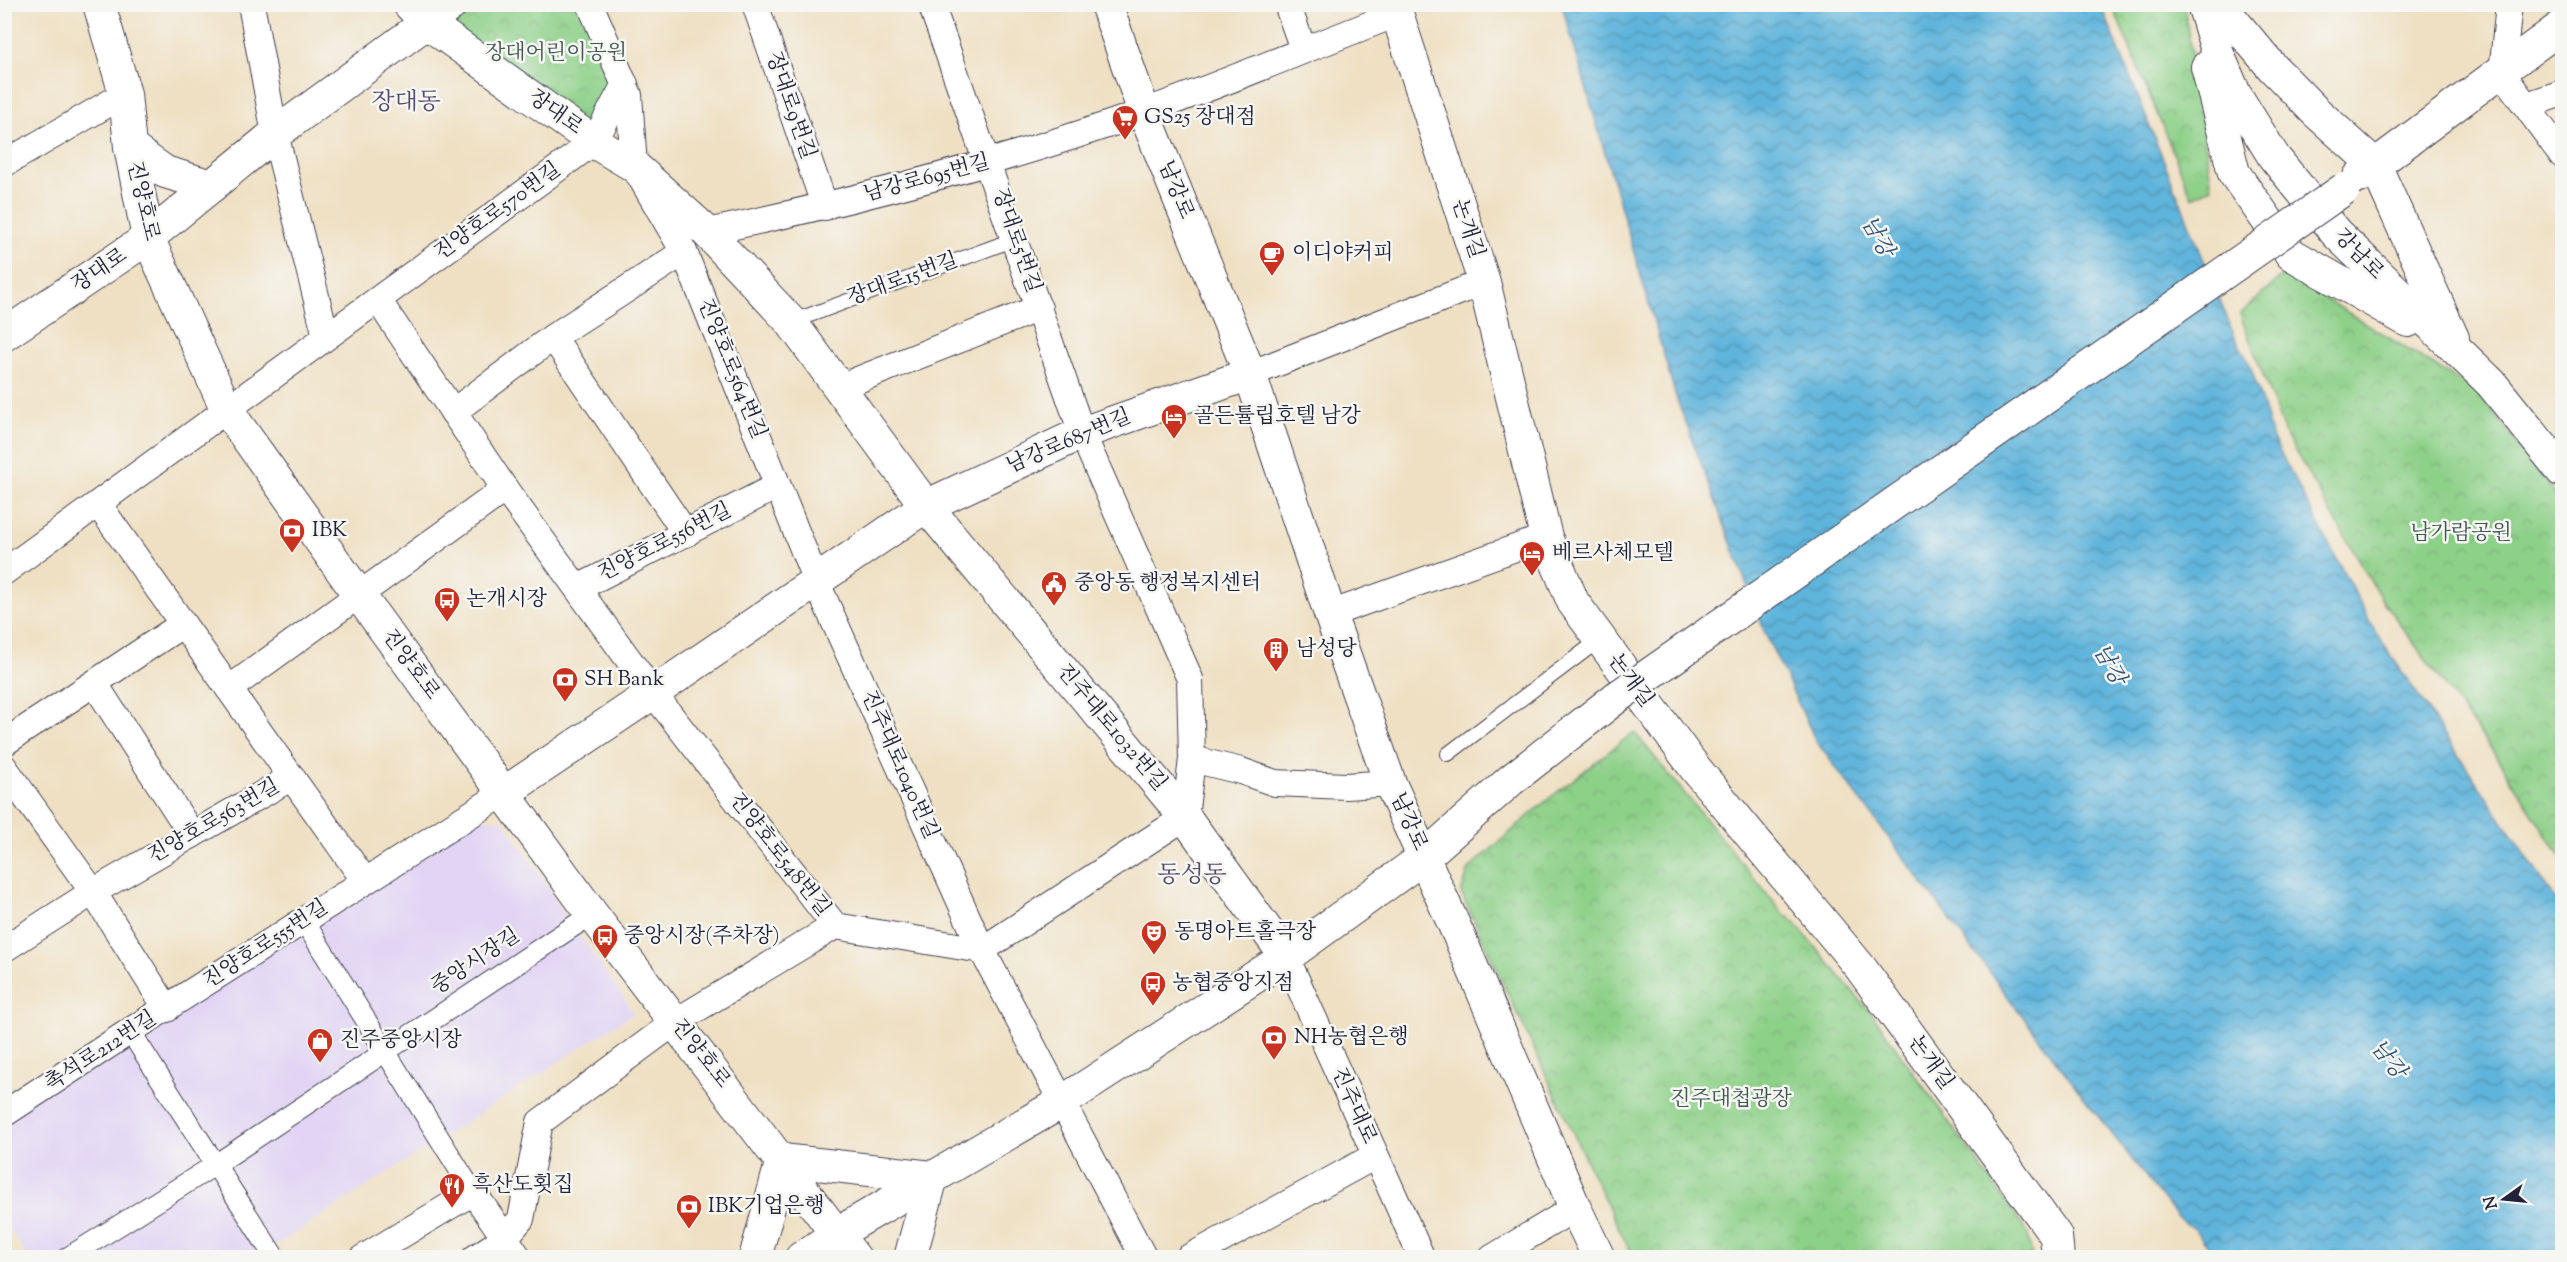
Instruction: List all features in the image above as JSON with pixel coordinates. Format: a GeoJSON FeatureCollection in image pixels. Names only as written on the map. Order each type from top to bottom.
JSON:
{"type":"FeatureCollection","features":[{"type":"Feature","properties":{"kind":"street","name":"진양호로"},"geometry":{"type":"LineString","coordinates":[[99,4],[125,94],[130,147],[148,238],[227,410],[592,914],[847,1245]]}},
{"type":"Feature","properties":{"kind":"street"},"geometry":{"type":"LineString","coordinates":[[251,4],[275,134],[326,336]]}},
{"type":"Feature","properties":{"kind":"street","name":"장대로"},"geometry":{"type":"LineString","coordinates":[[4,335],[148,238],[418,14],[452,4]]}},
{"type":"Feature","properties":{"kind":"street"},"geometry":{"type":"LineString","coordinates":[[590,4],[629,95],[634,166]]}},
{"type":"Feature","properties":{"kind":"street","name":"장대로9번길"},"geometry":{"type":"LineString","coordinates":[[755,4],[825,207]]}},
{"type":"Feature","properties":{"kind":"street","name":"장대로5번길"},"geometry":{"type":"LineString","coordinates":[[931,4],[1082,433],[1190,679],[1192,759],[1185,817]]}},
{"type":"Feature","properties":{"kind":"street","name":"남강로"},"geometry":{"type":"LineString","coordinates":[[1106,4],[1144,112],[1250,374],[1330,614],[1390,783],[1459,936],[1575,1208],[1599,1257]]}},
{"type":"Feature","properties":{"kind":"street"},"geometry":{"type":"LineString","coordinates":[[1287,4],[1303,49]]}},
{"type":"Feature","properties":{"kind":"street"},"geometry":{"type":"LineString","coordinates":[[2193,4],[2234,173],[2291,254],[2459,350]]}},
{"type":"Feature","properties":{"kind":"street","name":"강남로"},"geometry":{"type":"LineString","coordinates":[[2203,4],[2218,54],[2235,94],[2274,157],[2336,233],[2385,283],[2459,350],[2560,461]]}},
{"type":"Feature","properties":{"kind":"street"},"geometry":{"type":"LineString","coordinates":[[2219,4],[2272,68],[2375,165],[2459,350]]}},
{"type":"Feature","properties":{"kind":"street"},"geometry":{"type":"LineString","coordinates":[[2509,4],[2502,73],[2562,155]]}},
{"type":"Feature","properties":{"kind":"street","name":"남강로695번길"},"geometry":{"type":"LineString","coordinates":[[695,242],[988,162],[1144,112],[1303,49],[1396,9]]}},
{"type":"Feature","properties":{"kind":"street","name":"논개길"},"geometry":{"type":"LineString","coordinates":[[1396,9],[1484,282],[1546,537],[1573,602],[1695,768],[1867,976],[2056,1236],[2058,1257]]}},
{"type":"Feature","properties":{"kind":"street","name":"장대로"},"geometry":{"type":"LineString","coordinates":[[418,14],[594,142]]}},
{"type":"Feature","properties":{"kind":"street"},"geometry":{"type":"LineString","coordinates":[[801,1257],[847,1245],[932,1177],[1062,1102],[1286,957],[1424,858],[1511,780],[1617,697],[2344,189],[2562,26]]}},
{"type":"Feature","properties":{"kind":"street","name":"진양호로570번길"},"geometry":{"type":"LineString","coordinates":[[4,572],[594,142],[625,84]]}},
{"type":"Feature","properties":{"kind":"street"},"geometry":{"type":"LineString","coordinates":[[2527,105],[2562,93]]}},
{"type":"Feature","properties":{"kind":"street"},"geometry":{"type":"LineString","coordinates":[[5,162],[125,94]]}},
{"type":"Feature","properties":{"kind":"street"},"geometry":{"type":"LineString","coordinates":[[504,793],[926,506],[791,322],[695,242],[634,166],[594,142]]}},
{"type":"Feature","properties":{"kind":"street"},"geometry":{"type":"LineString","coordinates":[[130,147],[165,172],[212,186]]}},
{"type":"Feature","properties":{"kind":"street"},"geometry":{"type":"LineString","coordinates":[[453,412],[553,337],[695,242]]}},
{"type":"Feature","properties":{"kind":"street","name":"진양호로564번길"},"geometry":{"type":"LineString","coordinates":[[695,242],[777,486]]}},
{"type":"Feature","properties":{"kind":"street"},"geometry":{"type":"LineString","coordinates":[[1250,374],[1484,282]]}},
{"type":"Feature","properties":{"kind":"street"},"geometry":{"type":"LineString","coordinates":[[378,300],[505,489],[578,588]]}},
{"type":"Feature","properties":{"kind":"street","name":"장대로5번길"},"geometry":{"type":"LineString","coordinates":[[840,387],[1039,308]]}},
{"type":"Feature","properties":{"kind":"street"},"geometry":{"type":"LineString","coordinates":[[553,337],[686,534]]}},
{"type":"Feature","properties":{"kind":"street","name":"남강로687번길"},"geometry":{"type":"LineString","coordinates":[[926,506],[1082,433],[1250,374]]}},
{"type":"Feature","properties":{"kind":"street"},"geometry":{"type":"LineString","coordinates":[[777,486],[816,581]]}},
{"type":"Feature","properties":{"kind":"street","name":"진양호로556번길"},"geometry":{"type":"LineString","coordinates":[[653,693],[578,588],[777,486]]}},
{"type":"Feature","properties":{"kind":"street"},"geometry":{"type":"LineString","coordinates":[[230,689],[505,489]]}},
{"type":"Feature","properties":{"kind":"street","name":"진양호로563번길"},"geometry":{"type":"LineString","coordinates":[[4,949],[93,892],[292,777],[98,504]]}},
{"type":"Feature","properties":{"kind":"street","name":"진주대로1032번길"},"geometry":{"type":"LineString","coordinates":[[926,506],[1185,817],[1286,957]]}},
{"type":"Feature","properties":{"kind":"street"},"geometry":{"type":"LineString","coordinates":[[1330,614],[1546,537]]}},
{"type":"Feature","properties":{"kind":"street","name":"진주대로1040번길"},"geometry":{"type":"LineString","coordinates":[[816,581],[982,950],[1144,1257]]}},
{"type":"Feature","properties":{"kind":"street"},"geometry":{"type":"LineString","coordinates":[[4,743],[183,624]]}},
{"type":"Feature","properties":{"kind":"street"},"geometry":{"type":"LineString","coordinates":[[94,684],[192,835]]}},
{"type":"Feature","properties":{"kind":"street","name":"진양호로548번길"},"geometry":{"type":"LineString","coordinates":[[512,1248],[521,1219],[540,1122],[675,1022],[835,926],[653,693]]}},
{"type":"Feature","properties":{"kind":"street"},"geometry":{"type":"LineString","coordinates":[[1192,759],[1241,771],[1275,783],[1346,786],[1390,783]]}},
{"type":"Feature","properties":{"kind":"street"},"geometry":{"type":"LineString","coordinates":[[4,767],[93,892],[167,1009]]}},
{"type":"Feature","properties":{"kind":"street"},"geometry":{"type":"LineString","coordinates":[[292,777],[365,881]]}},
{"type":"Feature","properties":{"kind":"street","name":"진양호로555번길"},"geometry":{"type":"LineString","coordinates":[[167,1009],[504,793]]}},
{"type":"Feature","properties":{"kind":"street"},"geometry":{"type":"LineString","coordinates":[[835,926],[982,950],[1185,817]]}},
{"type":"Feature","properties":{"kind":"street","name":"중앙시장길"},"geometry":{"type":"LineString","coordinates":[[67,1257],[214,1165],[592,914]]}},
{"type":"Feature","properties":{"kind":"street"},"geometry":{"type":"LineString","coordinates":[[304,921],[473,1192],[512,1248],[475,1257]]}},
{"type":"Feature","properties":{"kind":"street","name":"진주대로"},"geometry":{"type":"LineString","coordinates":[[1286,957],[1422,1257]]}},
{"type":"Feature","properties":{"kind":"street","name":"촉석로212번길"},"geometry":{"type":"LineString","coordinates":[[4,1114],[167,1009]]}},
{"type":"Feature","properties":{"kind":"street"},"geometry":{"type":"LineString","coordinates":[[130,1031],[275,1257]]}},
{"type":"Feature","properties":{"kind":"street"},"geometry":{"type":"LineString","coordinates":[[1188,1257],[1375,1156]]}},
{"type":"Feature","properties":{"kind":"street"},"geometry":{"type":"LineString","coordinates":[[755,1257],[782,1160],[932,1177]]}},
{"type":"Feature","properties":{"kind":"street"},"geometry":{"type":"LineString","coordinates":[[910,1257],[932,1177]]}},
{"type":"Feature","properties":{"kind":"street"},"geometry":{"type":"LineString","coordinates":[[363,1257],[473,1192]]}},
{"type":"Feature","properties":{"kind":"street"},"geometry":{"type":"LineString","coordinates":[[1492,1257],[1575,1208]]}},
{"type":"Feature","properties":{"kind":"lane","name":"장대로15번길"},"geometry":{"type":"LineString","coordinates":[[791,322],[1015,239]]}},
{"type":"Feature","properties":{"kind":"lane"},"geometry":{"type":"LineString","coordinates":[[1448,754],[1599,640]]}},
{"type":"Feature","properties":{"kind":"shaded area","name":"진주중앙시장"},"geometry":{"type":"Polygon","coordinates":[[[472,818],[503,820],[634,1013],[258,1257],[28,1257],[5,1222],[5,1115],[472,818]]]}},
{"type":"Feature","properties":{"kind":"green space","name":"장대어린이공원"},"geometry":{"type":"Polygon","coordinates":[[[452,5],[590,5],[625,84],[594,142],[427,23],[452,5]]]}},
{"type":"Feature","properties":{"kind":"green space"},"geometry":{"type":"Polygon","coordinates":[[[2112,5],[2184,5],[2212,187],[2192,198],[2112,5]]]}},
{"type":"Feature","properties":{"kind":"green space","name":"남가람공원"},"geometry":{"type":"Polygon","coordinates":[[[2285,274],[2479,393],[2562,503],[2562,859],[2492,750],[2382,600],[2285,434],[2240,314],[2285,274]]]}},
{"type":"Feature","properties":{"kind":"green space","name":"진주대첩광장"},"geometry":{"type":"Polygon","coordinates":[[[1634,732],[1782,912],[1795,923],[1872,1014],[2027,1231],[2032,1257],[1633,1257],[1461,893],[1469,869],[1547,800],[1634,732]]]}},
{"type":"Feature","properties":{"kind":"water","name":"남강"},"geometry":{"type":"Polygon","coordinates":[[[1562,5],[2101,5],[2234,335],[2250,365],[2273,439],[2376,633],[2562,909],[2562,1257],[2218,1257],[2194,1229],[2178,1218],[2090,1106],[1816,741],[1765,633],[1676,397],[1562,5]]]}},
{"type":"Feature","properties":{"kind":"place","name":"GS25 장대점"},"geometry":{"type":"Point","coordinates":[1125,141]}},
{"type":"Feature","properties":{"kind":"place","name":"이디야커피"},"geometry":{"type":"Point","coordinates":[1272,277]}},
{"type":"Feature","properties":{"kind":"place","name":"골든튤립호텔 남강"},"geometry":{"type":"Point","coordinates":[1174,440]}},
{"type":"Feature","properties":{"kind":"place","name":"IBK"},"geometry":{"type":"Point","coordinates":[292,554]}},
{"type":"Feature","properties":{"kind":"place","name":"베르사체모텔"},"geometry":{"type":"Point","coordinates":[1532,577]}},
{"type":"Feature","properties":{"kind":"place","name":"중앙동 행정복지센터"},"geometry":{"type":"Point","coordinates":[1054,607]}},
{"type":"Feature","properties":{"kind":"place","name":"논개시장"},"geometry":{"type":"Point","coordinates":[447,623]}},
{"type":"Feature","properties":{"kind":"place","name":"남성당"},"geometry":{"type":"Point","coordinates":[1276,673]}},
{"type":"Feature","properties":{"kind":"place","name":"SH Bank"},"geometry":{"type":"Point","coordinates":[565,703]}},
{"type":"Feature","properties":{"kind":"place","name":"동명아트홀극장"},"geometry":{"type":"Point","coordinates":[1154,956]}},
{"type":"Feature","properties":{"kind":"place","name":"중앙시장(주차장)"},"geometry":{"type":"Point","coordinates":[605,960]}},
{"type":"Feature","properties":{"kind":"place","name":"농협중앙지점"},"geometry":{"type":"Point","coordinates":[1153,1007]}},
{"type":"Feature","properties":{"kind":"place","name":"NH농협은행"},"geometry":{"type":"Point","coordinates":[1274,1061]}},
{"type":"Feature","properties":{"kind":"place","name":"진주중앙시장"},"geometry":{"type":"Point","coordinates":[320,1064]}},
{"type":"Feature","properties":{"kind":"place","name":"흑산도횟집"},"geometry":{"type":"Point","coordinates":[452,1209]}},
{"type":"Feature","properties":{"kind":"place","name":"IBK기업은행"},"geometry":{"type":"Point","coordinates":[689,1230]}},
{"type":"Feature","properties":{"kind":"district","name":"장대동"},"geometry":{"type":"Point","coordinates":[406,103]}},
{"type":"Feature","properties":{"kind":"district","name":"동성동"},"geometry":{"type":"Point","coordinates":[1192,876]}}]}
